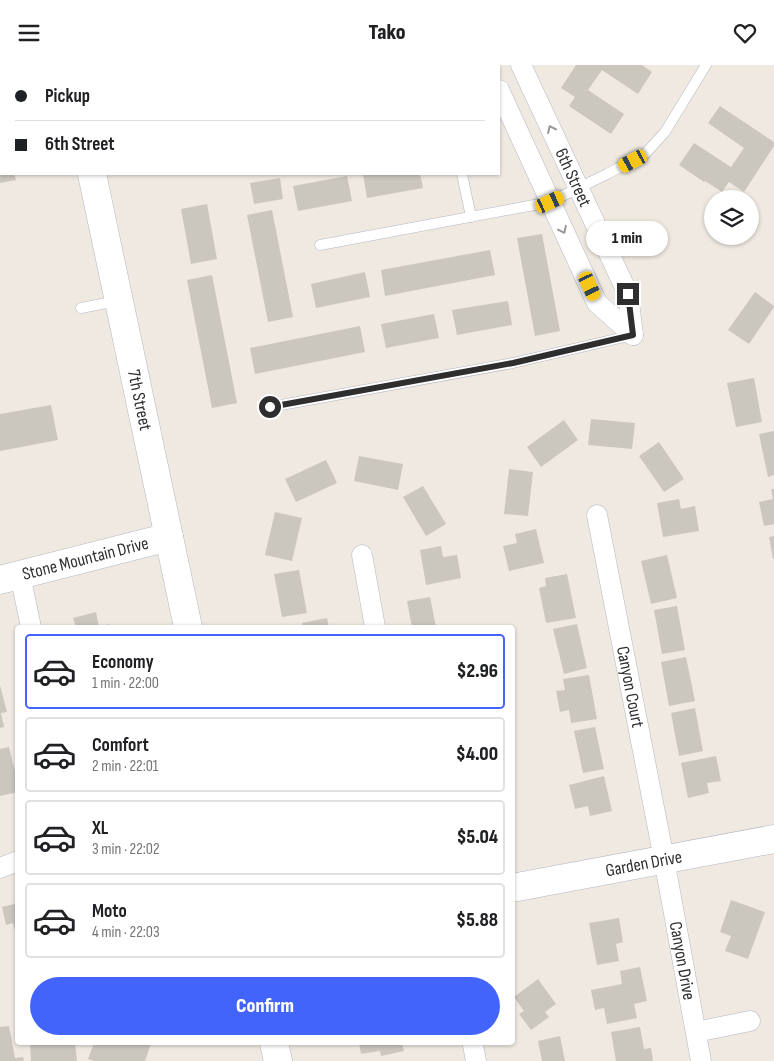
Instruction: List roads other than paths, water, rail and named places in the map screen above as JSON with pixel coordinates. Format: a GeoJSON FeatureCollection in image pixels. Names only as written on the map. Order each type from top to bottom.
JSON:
{"type":"FeatureCollection","features":[{"type":"Feature","properties":{"kind":"street","name":"6th Street"},"geometry":{"type":"LineString","coordinates":[[521,65],[628,294],[633,335]]}},
{"type":"Feature","properties":{"kind":"street","name":"6th Street"},"geometry":{"type":"LineString","coordinates":[[500,92],[597,303],[633,335]]}},
{"type":"Feature","properties":{"kind":"street","name":"7th Street"},"geometry":{"type":"LineString","coordinates":[[92,175],[188,625]]}},
{"type":"Feature","properties":{"kind":"street","name":"Canyon Court"},"geometry":{"type":"LineString","coordinates":[[597,515],[664,859]]}},
{"type":"Feature","properties":{"kind":"street","name":"Stone Mountain Drive"},"geometry":{"type":"LineString","coordinates":[[10,578],[168,537]]}},
{"type":"Feature","properties":{"kind":"street"},"geometry":{"type":"LineString","coordinates":[[362,555],[375,625]]}},
{"type":"Feature","properties":{"kind":"street"},"geometry":{"type":"LineString","coordinates":[[10,578],[30,625]]}},
{"type":"Feature","properties":{"kind":"street","name":"Garden Drive"},"geometry":{"type":"LineString","coordinates":[[515,887],[774,839]]}},
{"type":"Feature","properties":{"kind":"street","name":"Canyon Drive"},"geometry":{"type":"LineString","coordinates":[[664,859],[701,1061]]}},
{"type":"Feature","properties":{"kind":"street"},"geometry":{"type":"LineString","coordinates":[[0,868],[15,862]]}},
{"type":"Feature","properties":{"kind":"street"},"geometry":{"type":"LineString","coordinates":[[696,1032],[750,1021]]}},
{"type":"Feature","properties":{"kind":"street"},"geometry":{"type":"LineString","coordinates":[[274,1045],[278,1061]]}},
{"type":"Feature","properties":{"kind":"lane"},"geometry":{"type":"LineString","coordinates":[[320,245],[550,202],[646,154],[666,132],[706,65]]}},
{"type":"Feature","properties":{"kind":"lane"},"geometry":{"type":"LineString","coordinates":[[462,175],[471,217]]}},
{"type":"Feature","properties":{"kind":"lane"},"geometry":{"type":"LineString","coordinates":[[81,308],[119,300]]}},
{"type":"Feature","properties":{"kind":"lane"},"geometry":{"type":"LineString","coordinates":[[270,407],[513,363],[633,335]]}}]}
